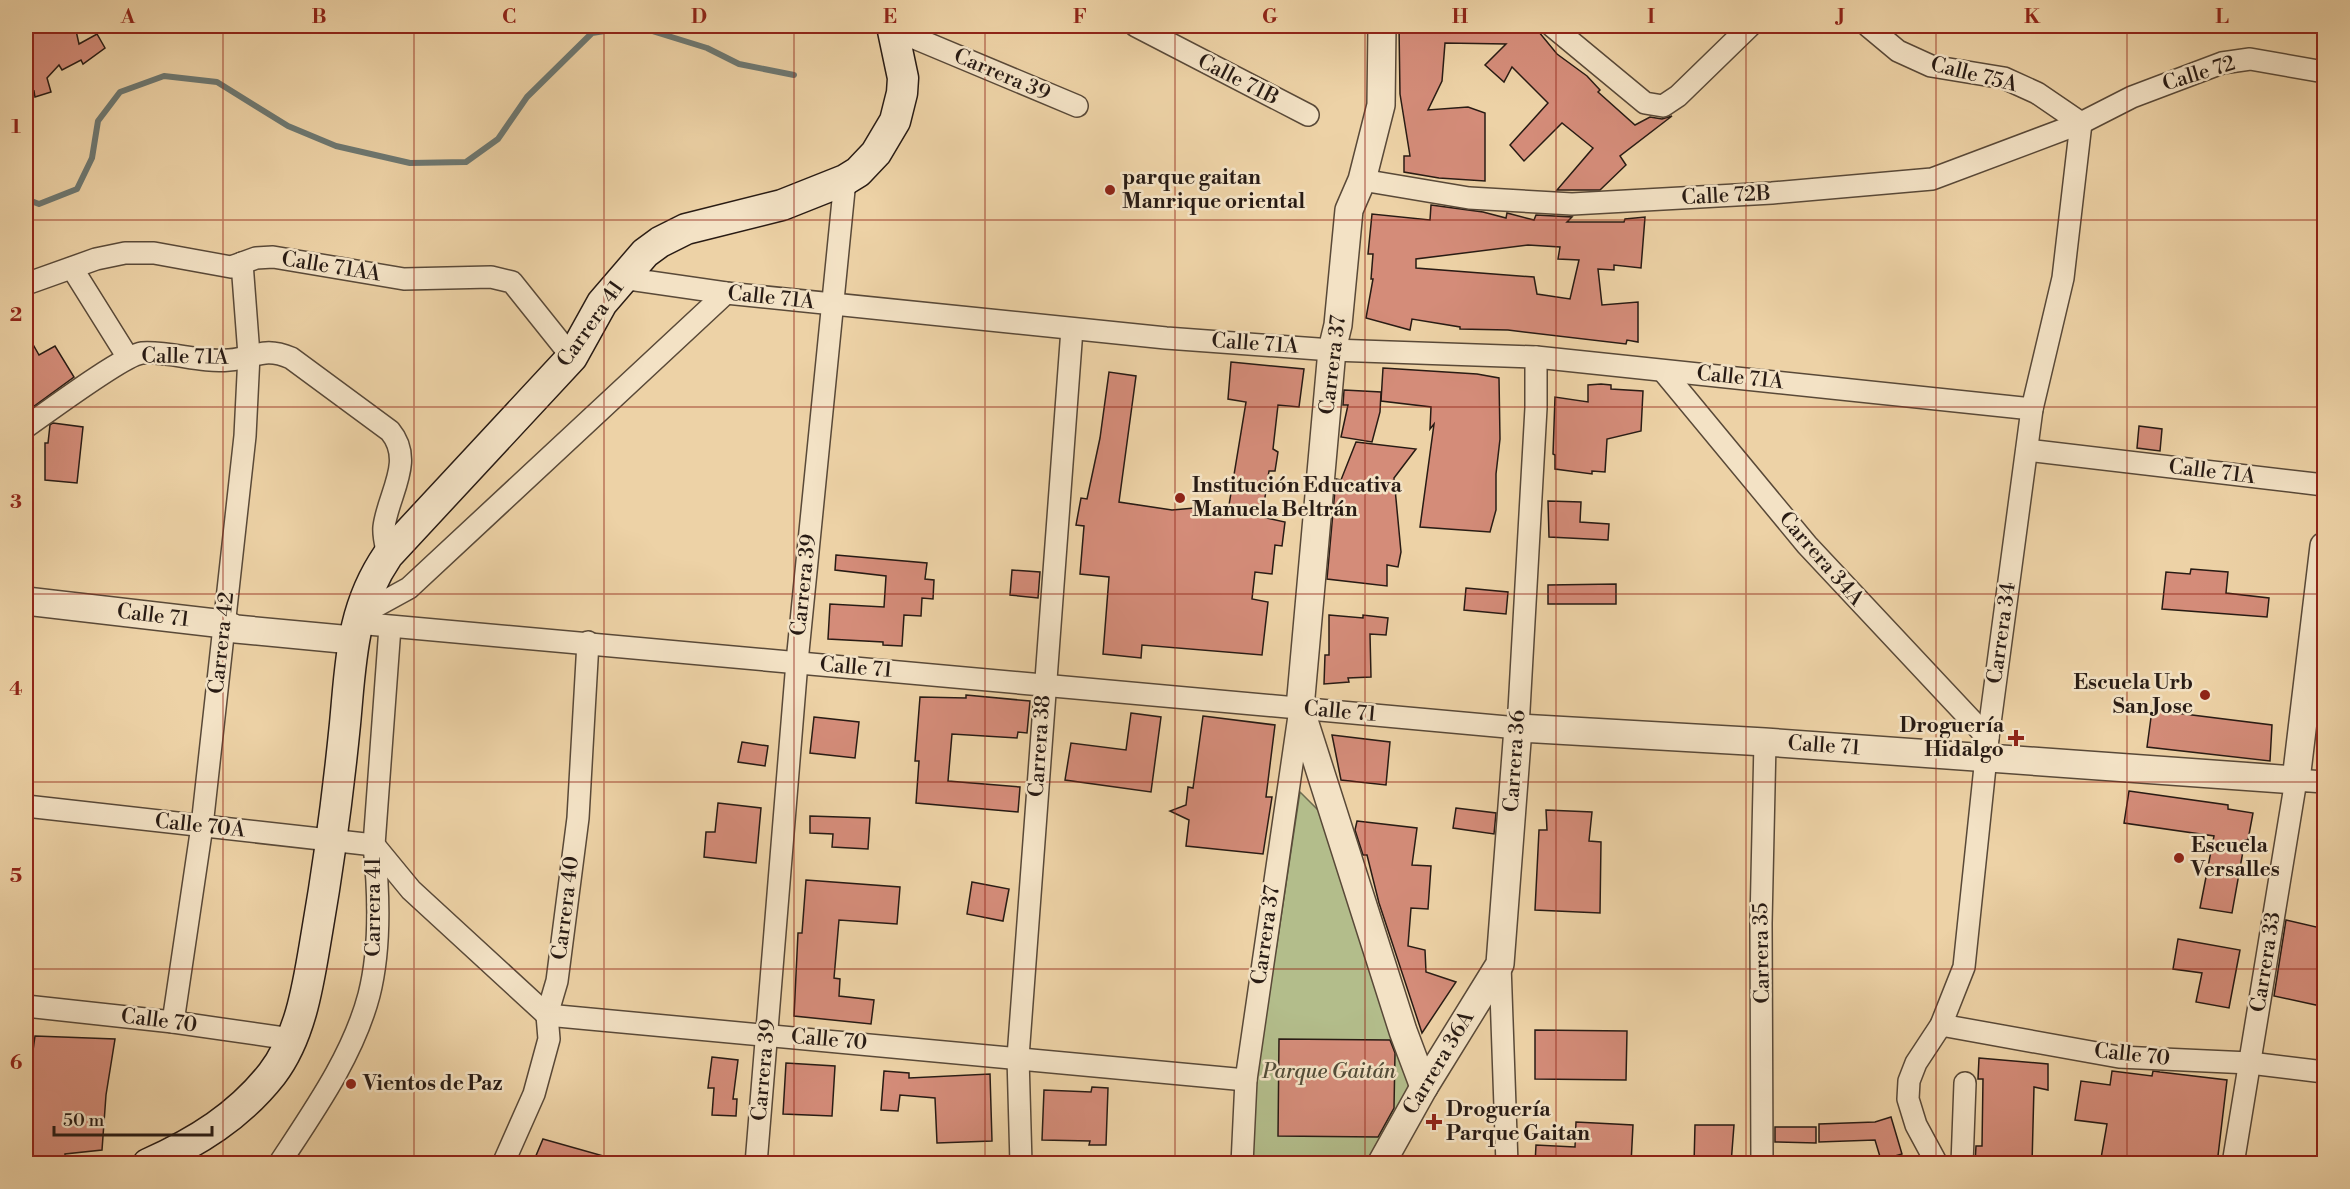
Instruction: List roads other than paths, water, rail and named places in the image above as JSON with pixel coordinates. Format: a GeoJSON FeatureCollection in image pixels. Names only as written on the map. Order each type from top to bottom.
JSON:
{"type":"FeatureCollection","features":[{"type":"Feature","properties":{"kind":"main road","name":"Carrera 39"},"geometry":{"type":"LineString","coordinates":[[845,180],[858,172],[876,153],[895,121],[903,78],[893,27]]}},
{"type":"Feature","properties":{"kind":"main road","name":"Carrera 41"},"geometry":{"type":"LineString","coordinates":[[148,1164],[188,1146],[237,1113],[273,1072],[291,1039],[307,989],[333,841],[356,626],[370,584],[388,555],[572,357],[602,303],[645,254],[672,235],[734,215],[782,205],[845,180]]}},
{"type":"Feature","properties":{"kind":"street","name":"Calle 71B"},"geometry":{"type":"LineString","coordinates":[[1136,26],[1308,115]]}},
{"type":"Feature","properties":{"kind":"street","name":"Carrera 37"},"geometry":{"type":"LineString","coordinates":[[1242,1164],[1245,1080],[1300,708],[1332,350],[1338,325],[1348,210],[1362,180],[1381,105],[1382,26]]}},
{"type":"Feature","properties":{"kind":"street"},"geometry":{"type":"LineString","coordinates":[[1552,26],[1645,104],[1663,106],[1678,96],[1750,26]]}},
{"type":"Feature","properties":{"kind":"street","name":"Calle 75A"},"geometry":{"type":"LineString","coordinates":[[1868,26],[1898,51],[1931,66],[2004,78],[2037,93],[2081,123]]}},
{"type":"Feature","properties":{"kind":"street","name":"Carrera 39"},"geometry":{"type":"LineString","coordinates":[[893,27],[1077,106]]}},
{"type":"Feature","properties":{"kind":"street","name":"Calle 72"},"geometry":{"type":"LineString","coordinates":[[2081,123],[2132,97],[2222,63],[2250,59],[2325,72]]}},
{"type":"Feature","properties":{"kind":"street","name":"Calle 72B"},"geometry":{"type":"LineString","coordinates":[[1362,180],[1469,198],[1572,204],[1808,190],[1932,179],[2081,123]]}},
{"type":"Feature","properties":{"kind":"street","name":"Carrera 34"},"geometry":{"type":"LineString","coordinates":[[1937,1164],[1916,1125],[1908,1099],[1909,1082],[1916,1063],[1941,1025],[1964,967],[1987,748],[2032,409],[2063,278],[2081,123]]}},
{"type":"Feature","properties":{"kind":"street","name":"Carrera 39"},"geometry":{"type":"LineString","coordinates":[[756,1164],[796,662],[845,180]]}},
{"type":"Feature","properties":{"kind":"street","name":"Calle 71AA"},"geometry":{"type":"LineString","coordinates":[[26,284],[96,259],[125,254],[154,253],[231,267],[256,258],[273,257],[404,279],[502,279],[512,282],[520,290],[572,357]]}},
{"type":"Feature","properties":{"kind":"street","name":"Carrera 42"},"geometry":{"type":"LineString","coordinates":[[173,1022],[202,826],[244,436],[249,355],[242,262]]}},
{"type":"Feature","properties":{"kind":"street"},"geometry":{"type":"LineString","coordinates":[[72,268],[127,356]]}},
{"type":"Feature","properties":{"kind":"street","name":"Calle 71A"},"geometry":{"type":"LineString","coordinates":[[622,278],[726,293],[1072,329],[1332,350],[1536,357],[2032,409]]}},
{"type":"Feature","properties":{"kind":"street"},"geometry":{"type":"LineString","coordinates":[[356,626],[409,588],[726,293]]}},
{"type":"Feature","properties":{"kind":"street","name":"Carrera 38"},"geometry":{"type":"LineString","coordinates":[[1022,1164],[1018,1057],[1072,329]]}},
{"type":"Feature","properties":{"kind":"street","name":"Calle 71A"},"geometry":{"type":"LineString","coordinates":[[26,427],[127,356],[160,354],[230,360],[276,351],[291,358],[390,431],[399,442],[401,452],[395,491],[384,527],[388,555]]}},
{"type":"Feature","properties":{"kind":"street","name":"Carrera 36"},"geometry":{"type":"LineString","coordinates":[[1508,1164],[1500,964],[1518,728],[1536,408],[1536,357]]}},
{"type":"Feature","properties":{"kind":"street","name":"Carrera 34A"},"geometry":{"type":"LineString","coordinates":[[1663,371],[1807,545],[1987,748]]}},
{"type":"Feature","properties":{"kind":"street","name":"Calle 71A"},"geometry":{"type":"LineString","coordinates":[[2027,450],[2325,485]]}},
{"type":"Feature","properties":{"kind":"street","name":"Carrera 33"},"geometry":{"type":"LineString","coordinates":[[2233,1164],[2296,780],[2325,546]]}},
{"type":"Feature","properties":{"kind":"street","name":"Calle 71"},"geometry":{"type":"LineString","coordinates":[[26,601],[224,624],[236,629],[390,627],[588,642],[1518,728],[1765,742],[1987,748],[2325,782]]}},
{"type":"Feature","properties":{"kind":"street","name":"Carrera 41"},"geometry":{"type":"LineString","coordinates":[[279,1164],[340,1065],[369,995],[375,960],[378,880],[374,845],[390,627]]}},
{"type":"Feature","properties":{"kind":"street","name":"Carrera 40"},"geometry":{"type":"LineString","coordinates":[[503,1164],[520,1129],[549,1039],[547,1015],[557,981],[578,818],[588,642]]}},
{"type":"Feature","properties":{"kind":"street","name":"Carrera 37"},"geometry":{"type":"LineString","coordinates":[[1300,708],[1403,1031],[1424,1087]]}},
{"type":"Feature","properties":{"kind":"street","name":"Carrera 35"},"geometry":{"type":"LineString","coordinates":[[1762,1164],[1761,923],[1765,742]]}},
{"type":"Feature","properties":{"kind":"street","name":"Calle 70A"},"geometry":{"type":"LineString","coordinates":[[26,806],[374,845]]}},
{"type":"Feature","properties":{"kind":"street"},"geometry":{"type":"LineString","coordinates":[[374,845],[411,890],[547,1015]]}},
{"type":"Feature","properties":{"kind":"street","name":"Carrera 36A"},"geometry":{"type":"LineString","coordinates":[[1381,1164],[1424,1087],[1500,964]]}},
{"type":"Feature","properties":{"kind":"street","name":"Calle 70"},"geometry":{"type":"LineString","coordinates":[[26,1006],[173,1022],[291,1039]]}},
{"type":"Feature","properties":{"kind":"street","name":"Calle 70"},"geometry":{"type":"LineString","coordinates":[[547,1015],[1018,1057],[1245,1080]]}},
{"type":"Feature","properties":{"kind":"street","name":"Calle 70"},"geometry":{"type":"LineString","coordinates":[[1941,1025],[2119,1057],[2250,1063],[2325,1072]]}},
{"type":"Feature","properties":{"kind":"street"},"geometry":{"type":"LineString","coordinates":[[1962,1164],[1965,1083]]}},
{"type":"Feature","properties":{"kind":"waterway"},"geometry":{"type":"LineString","coordinates":[[26,199],[39,204],[77,189],[92,158],[98,121],[120,92],[164,76],[217,82],[288,126],[336,146],[410,163],[466,162],[498,139],[527,97],[592,33],[636,26],[707,48],[739,64],[794,75]]}},
{"type":"Feature","properties":{"kind":"place","name":"parque gaitan Manrique oriental"},"geometry":{"type":"Point","coordinates":[1110,190]}},
{"type":"Feature","properties":{"kind":"place","name":"Institución Educativa Manuela Beltrán"},"geometry":{"type":"Point","coordinates":[1180,498]}},
{"type":"Feature","properties":{"kind":"place","name":"Escuela Urb San Jose"},"geometry":{"type":"Point","coordinates":[2205,695]}},
{"type":"Feature","properties":{"kind":"place","name":"Droguería Hidalgo"},"geometry":{"type":"Point","coordinates":[2016,738]}},
{"type":"Feature","properties":{"kind":"place","name":"Escuela Versalles"},"geometry":{"type":"Point","coordinates":[2179,858]}},
{"type":"Feature","properties":{"kind":"place","name":"Vientos de Paz"},"geometry":{"type":"Point","coordinates":[351,1084]}},
{"type":"Feature","properties":{"kind":"place","name":"Droguería Parque Gaitan"},"geometry":{"type":"Point","coordinates":[1434,1122]}},
{"type":"Feature","properties":{"kind":"park label","name":"Parque Gaitán"},"geometry":{"type":"Point","coordinates":[1329,1072]}}]}
